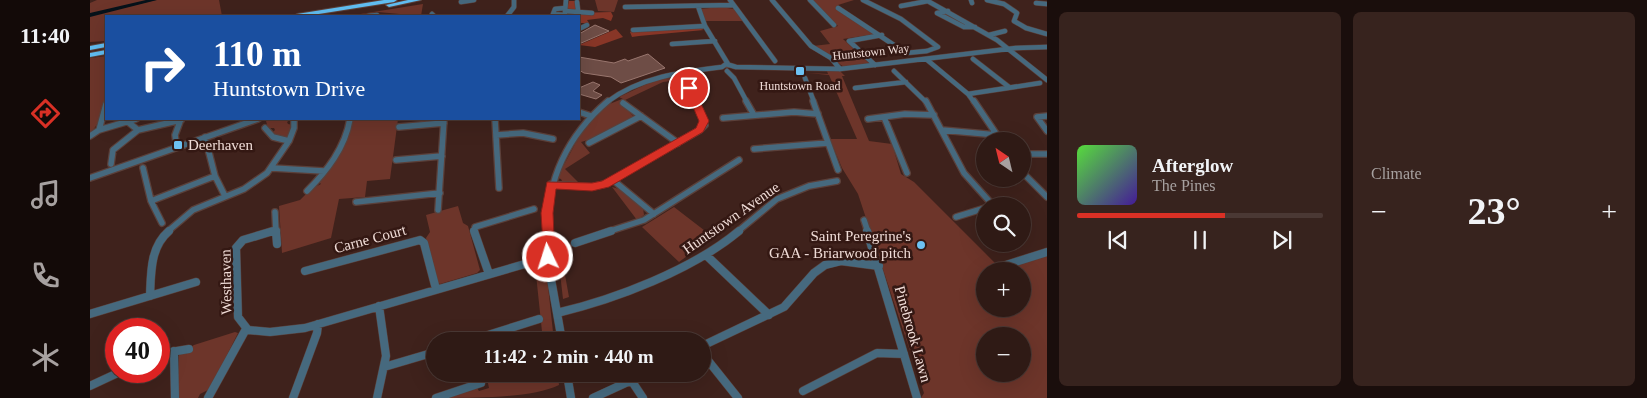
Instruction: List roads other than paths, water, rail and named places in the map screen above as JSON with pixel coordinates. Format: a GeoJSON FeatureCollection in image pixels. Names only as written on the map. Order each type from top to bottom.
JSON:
{"type":"FeatureCollection","features":[{"type":"Feature","properties":{"kind":"highway"},"geometry":{"type":"LineString","coordinates":[[354,7],[384,0]]}},
{"type":"Feature","properties":{"kind":"highway"},"geometry":{"type":"LineString","coordinates":[[303,15],[418,0]]}},
{"type":"Feature","properties":{"kind":"highway"},"geometry":{"type":"LineString","coordinates":[[331,15],[395,2]]}},
{"type":"Feature","properties":{"kind":"highway"},"geometry":{"type":"LineString","coordinates":[[90,47],[105,45]]}},
{"type":"Feature","properties":{"kind":"highway"},"geometry":{"type":"LineString","coordinates":[[90,54],[105,52]]}},
{"type":"Feature","properties":{"kind":"street"},"geometry":{"type":"LineString","coordinates":[[460,2],[474,0]]}},
{"type":"Feature","properties":{"kind":"street"},"geometry":{"type":"LineString","coordinates":[[508,15],[514,7],[514,0]]}},
{"type":"Feature","properties":{"kind":"street"},"geometry":{"type":"LineString","coordinates":[[566,0],[565,13],[578,10],[583,13],[592,13]]}},
{"type":"Feature","properties":{"kind":"street"},"geometry":{"type":"LineString","coordinates":[[730,0],[775,62]]}},
{"type":"Feature","properties":{"kind":"street"},"geometry":{"type":"LineString","coordinates":[[772,0],[810,46],[831,58],[840,69]]}},
{"type":"Feature","properties":{"kind":"street"},"geometry":{"type":"LineString","coordinates":[[810,0],[832,22]]}},
{"type":"Feature","properties":{"kind":"street"},"geometry":{"type":"LineString","coordinates":[[838,8],[908,53],[927,51],[938,47],[896,16],[864,0]]}},
{"type":"Feature","properties":{"kind":"street"},"geometry":{"type":"LineString","coordinates":[[902,5],[927,0],[990,35],[1047,80]]}},
{"type":"Feature","properties":{"kind":"street"},"geometry":{"type":"LineString","coordinates":[[987,0],[1014,9],[1017,13],[1014,21],[1020,25],[1047,34]]}},
{"type":"Feature","properties":{"kind":"street"},"geometry":{"type":"LineString","coordinates":[[577,2],[578,10]]}},
{"type":"Feature","properties":{"kind":"street"},"geometry":{"type":"LineString","coordinates":[[1036,3],[1047,4]]}},
{"type":"Feature","properties":{"kind":"street"},"geometry":{"type":"LineString","coordinates":[[698,6],[705,26],[728,64],[735,69],[734,78]]}},
{"type":"Feature","properties":{"kind":"street"},"geometry":{"type":"LineString","coordinates":[[625,7],[733,6]]}},
{"type":"Feature","properties":{"kind":"street"},"geometry":{"type":"LineString","coordinates":[[948,11],[937,13],[964,28],[975,27]]}},
{"type":"Feature","properties":{"kind":"street"},"geometry":{"type":"LineString","coordinates":[[580,28],[587,25]]}},
{"type":"Feature","properties":{"kind":"street"},"geometry":{"type":"LineString","coordinates":[[633,30],[705,26]]}},
{"type":"Feature","properties":{"kind":"street"},"geometry":{"type":"LineString","coordinates":[[990,35],[1006,31]]}},
{"type":"Feature","properties":{"kind":"street"},"geometry":{"type":"LineString","coordinates":[[875,65],[849,41],[882,35]]}},
{"type":"Feature","properties":{"kind":"street"},"geometry":{"type":"LineString","coordinates":[[672,44],[715,41]]}},
{"type":"Feature","properties":{"kind":"street","name":"Huntstown Way"},"geometry":{"type":"LineString","coordinates":[[725,69],[840,69],[1009,49],[1047,47]]}},
{"type":"Feature","properties":{"kind":"street"},"geometry":{"type":"LineString","coordinates":[[926,59],[968,94],[995,132]]}},
{"type":"Feature","properties":{"kind":"street"},"geometry":{"type":"LineString","coordinates":[[973,59],[1008,87]]}},
{"type":"Feature","properties":{"kind":"street"},"geometry":{"type":"LineString","coordinates":[[725,69],[728,64]]}},
{"type":"Feature","properties":{"kind":"street"},"geometry":{"type":"LineString","coordinates":[[560,332],[548,257],[547,213],[551,184],[566,149],[591,116],[621,93],[641,84],[686,71],[725,69],[734,78],[754,115]]}},
{"type":"Feature","properties":{"kind":"street"},"geometry":{"type":"LineString","coordinates":[[894,71],[923,97],[963,170],[986,197]]}},
{"type":"Feature","properties":{"kind":"street"},"geometry":{"type":"LineString","coordinates":[[805,78],[838,170]]}},
{"type":"Feature","properties":{"kind":"street"},"geometry":{"type":"LineString","coordinates":[[551,184],[592,187],[613,180],[678,143],[704,125],[686,82]]}},
{"type":"Feature","properties":{"kind":"street"},"geometry":{"type":"LineString","coordinates":[[855,88],[906,82]]}},
{"type":"Feature","properties":{"kind":"street"},"geometry":{"type":"LineString","coordinates":[[968,94],[1040,83]]}},
{"type":"Feature","properties":{"kind":"street"},"geometry":{"type":"LineString","coordinates":[[623,104],[678,143]]}},
{"type":"Feature","properties":{"kind":"street"},"geometry":{"type":"LineString","coordinates":[[99,130],[105,107]]}},
{"type":"Feature","properties":{"kind":"street"},"geometry":{"type":"LineString","coordinates":[[580,112],[591,116]]}},
{"type":"Feature","properties":{"kind":"street"},"geometry":{"type":"LineString","coordinates":[[723,118],[794,112],[818,114]]}},
{"type":"Feature","properties":{"kind":"street"},"geometry":{"type":"LineString","coordinates":[[868,119],[905,114],[934,115]]}},
{"type":"Feature","properties":{"kind":"street"},"geometry":{"type":"LineString","coordinates":[[589,143],[641,116]]}},
{"type":"Feature","properties":{"kind":"street"},"geometry":{"type":"LineString","coordinates":[[1047,116],[1038,117],[1037,119],[1047,131]]}},
{"type":"Feature","properties":{"kind":"street"},"geometry":{"type":"LineString","coordinates":[[884,117],[907,173]]}},
{"type":"Feature","properties":{"kind":"street"},"geometry":{"type":"LineString","coordinates":[[90,136],[99,130],[133,120]]}},
{"type":"Feature","properties":{"kind":"street"},"geometry":{"type":"LineString","coordinates":[[111,164],[113,150],[138,130],[177,120]]}},
{"type":"Feature","properties":{"kind":"street"},"geometry":{"type":"LineString","coordinates":[[176,142],[175,135],[181,120]]}},
{"type":"Feature","properties":{"kind":"street"},"geometry":{"type":"LineString","coordinates":[[92,178],[255,120]]}},
{"type":"Feature","properties":{"kind":"street"},"geometry":{"type":"LineString","coordinates":[[150,296],[151,261],[164,235],[176,222],[192,210],[250,186],[272,168],[289,141],[294,128],[294,120]]}},
{"type":"Feature","properties":{"kind":"street"},"geometry":{"type":"LineString","coordinates":[[307,191],[324,171],[345,137],[350,120]]}},
{"type":"Feature","properties":{"kind":"street"},"geometry":{"type":"LineString","coordinates":[[495,120],[499,188]]}},
{"type":"Feature","properties":{"kind":"street"},"geometry":{"type":"LineString","coordinates":[[399,127],[444,121],[438,210]]}},
{"type":"Feature","properties":{"kind":"street"},"geometry":{"type":"LineString","coordinates":[[128,122],[138,130]]}},
{"type":"Feature","properties":{"kind":"street"},"geometry":{"type":"LineString","coordinates":[[265,128],[273,137],[289,141]]}},
{"type":"Feature","properties":{"kind":"street"},"geometry":{"type":"LineString","coordinates":[[942,130],[976,133]]}},
{"type":"Feature","properties":{"kind":"street"},"geometry":{"type":"LineString","coordinates":[[496,135],[523,133],[553,139]]}},
{"type":"Feature","properties":{"kind":"street"},"geometry":{"type":"LineString","coordinates":[[205,137],[215,176],[225,196]]}},
{"type":"Feature","properties":{"kind":"street"},"geometry":{"type":"LineString","coordinates":[[754,149],[828,143]]}},
{"type":"Feature","properties":{"kind":"street"},"geometry":{"type":"LineString","coordinates":[[1031,154],[1047,154]]}},
{"type":"Feature","properties":{"kind":"street"},"geometry":{"type":"LineString","coordinates":[[396,160],[442,156]]}},
{"type":"Feature","properties":{"kind":"street"},"geometry":{"type":"LineString","coordinates":[[574,242],[633,224],[654,214],[739,160]]}},
{"type":"Feature","properties":{"kind":"street"},"geometry":{"type":"LineString","coordinates":[[144,168],[151,201],[162,223]]}},
{"type":"Feature","properties":{"kind":"street"},"geometry":{"type":"LineString","coordinates":[[272,168],[324,171]]}},
{"type":"Feature","properties":{"kind":"street"},"geometry":{"type":"LineString","coordinates":[[151,201],[215,176]]}},
{"type":"Feature","properties":{"kind":"street"},"geometry":{"type":"LineString","coordinates":[[613,180],[654,214]]}},
{"type":"Feature","properties":{"kind":"street","name":"Huntstown Avenue"},"geometry":{"type":"LineString","coordinates":[[557,313],[592,306],[686,266],[734,236],[780,197],[809,186],[838,181]]}},
{"type":"Feature","properties":{"kind":"street"},"geometry":{"type":"LineString","coordinates":[[1031,181],[1047,197]]}},
{"type":"Feature","properties":{"kind":"street"},"geometry":{"type":"LineString","coordinates":[[356,202],[440,193]]}},
{"type":"Feature","properties":{"kind":"street"},"geometry":{"type":"LineString","coordinates":[[489,274],[474,231],[475,227],[534,209]]}},
{"type":"Feature","properties":{"kind":"street"},"geometry":{"type":"LineString","coordinates":[[956,217],[976,211]]}},
{"type":"Feature","properties":{"kind":"street"},"geometry":{"type":"LineString","coordinates":[[275,212],[278,244]]}},
{"type":"Feature","properties":{"kind":"street","name":"Pinebrook Lawn"},"geometry":{"type":"LineString","coordinates":[[864,220],[917,398]]}},
{"type":"Feature","properties":{"kind":"street","name":"Westhaven"},"geometry":{"type":"LineString","coordinates":[[246,329],[238,317],[237,245],[243,240],[277,230]]}},
{"type":"Feature","properties":{"kind":"street","name":"Carne Court"},"geometry":{"type":"LineString","coordinates":[[305,271],[420,240],[424,243],[436,289]]}},
{"type":"Feature","properties":{"kind":"street"},"geometry":{"type":"LineString","coordinates":[[1015,262],[1047,252]]}},
{"type":"Feature","properties":{"kind":"street"},"geometry":{"type":"LineString","coordinates":[[706,255],[769,315]]}},
{"type":"Feature","properties":{"kind":"street","name":"Westhaven"},"geometry":{"type":"LineString","coordinates":[[246,329],[286,331],[318,324],[548,257]]}},
{"type":"Feature","properties":{"kind":"street"},"geometry":{"type":"LineString","coordinates":[[711,342],[769,315],[788,303],[814,273],[825,265],[842,261],[879,266]]}},
{"type":"Feature","properties":{"kind":"street"},"geometry":{"type":"LineString","coordinates":[[90,314],[150,296],[184,289],[196,282]]}},
{"type":"Feature","properties":{"kind":"street"},"geometry":{"type":"LineString","coordinates":[[377,398],[386,356],[379,306]]}},
{"type":"Feature","properties":{"kind":"street"},"geometry":{"type":"LineString","coordinates":[[497,332],[538,319]]}},
{"type":"Feature","properties":{"kind":"street"},"geometry":{"type":"LineString","coordinates":[[293,398],[317,333],[318,324]]}},
{"type":"Feature","properties":{"kind":"street","name":"Westhaven"},"geometry":{"type":"LineString","coordinates":[[208,398],[246,329]]}},
{"type":"Feature","properties":{"kind":"street"},"geometry":{"type":"LineString","coordinates":[[170,351],[189,349]]}},
{"type":"Feature","properties":{"kind":"street"},"geometry":{"type":"LineString","coordinates":[[174,350],[175,398]]}},
{"type":"Feature","properties":{"kind":"street"},"geometry":{"type":"LineString","coordinates":[[803,391],[877,353],[904,354]]}},
{"type":"Feature","properties":{"kind":"street"},"geometry":{"type":"LineString","coordinates":[[384,367],[426,355]]}},
{"type":"Feature","properties":{"kind":"street"},"geometry":{"type":"LineString","coordinates":[[711,364],[738,398]]}},
{"type":"Feature","properties":{"kind":"street"},"geometry":{"type":"LineString","coordinates":[[92,383],[105,378]]}},
{"type":"Feature","properties":{"kind":"street"},"geometry":{"type":"LineString","coordinates":[[569,382],[571,398]]}},
{"type":"Feature","properties":{"kind":"street"},"geometry":{"type":"LineString","coordinates":[[593,398],[628,382]]}},
{"type":"Feature","properties":{"kind":"street"},"geometry":{"type":"LineString","coordinates":[[633,382],[643,398]]}},
{"type":"Feature","properties":{"kind":"street"},"geometry":{"type":"LineString","coordinates":[[436,398],[481,383]]}},
{"type":"Feature","properties":{"kind":"waterway"},"geometry":{"type":"LineString","coordinates":[[90,15],[154,0]]}},
{"type":"Feature","properties":{"kind":"place","name":"Huntstown Road"},"geometry":{"type":"Point","coordinates":[800,71]}},
{"type":"Feature","properties":{"kind":"place","name":"Deerhaven"},"geometry":{"type":"Point","coordinates":[178,145]}},
{"type":"Feature","properties":{"kind":"place","name":"Saint Peregrine's GAA - Briarwood pitch"},"geometry":{"type":"Point","coordinates":[921,245]}}]}
